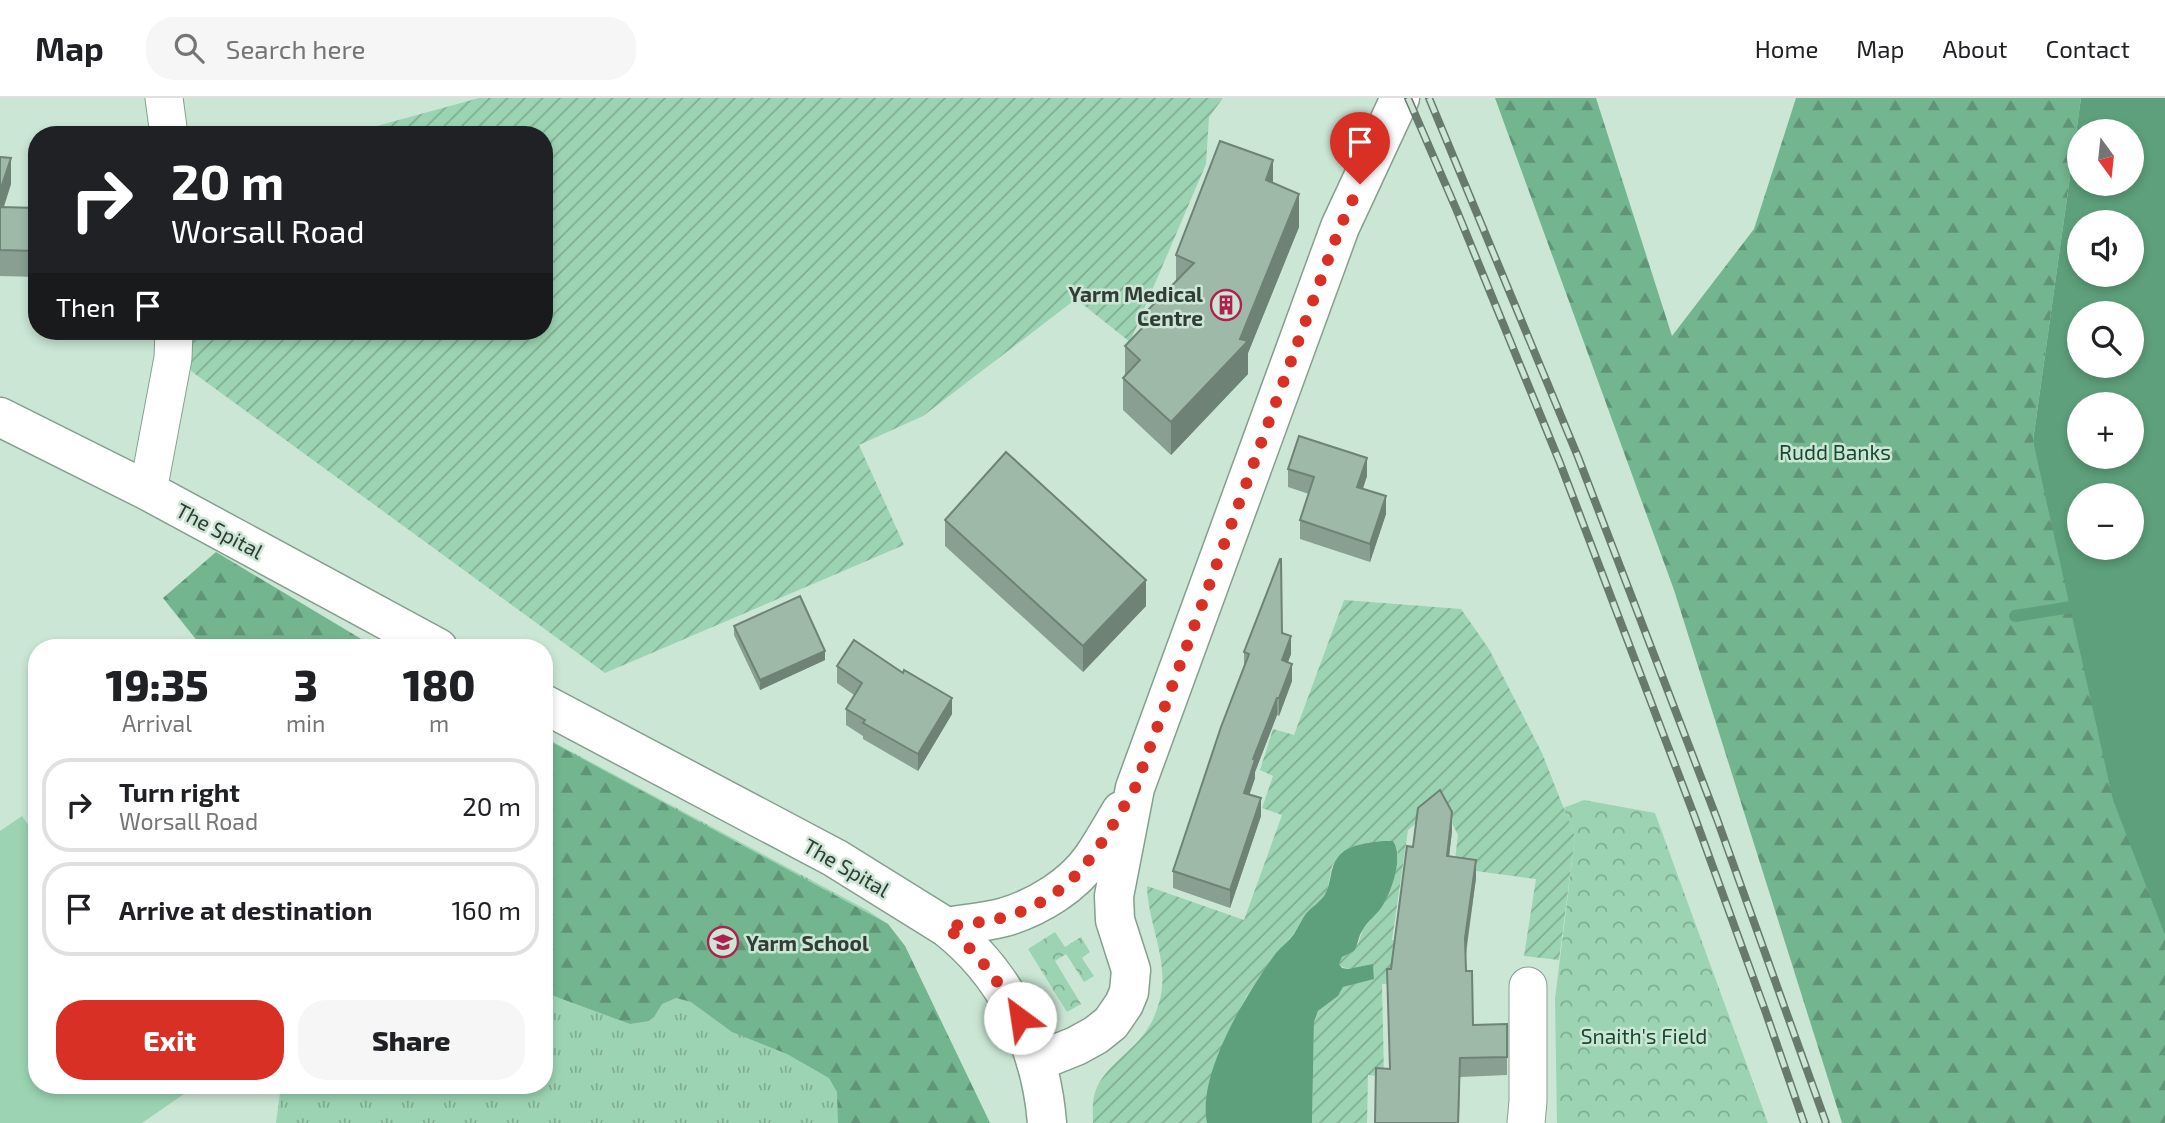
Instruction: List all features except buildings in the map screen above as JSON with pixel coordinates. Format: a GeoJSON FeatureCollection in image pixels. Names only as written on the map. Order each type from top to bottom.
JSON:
{"type":"FeatureCollection","features":[{"type":"Feature","properties":{"kind":"main road"},"geometry":{"type":"LineString","coordinates":[[1036,1062],[1096,1035],[1111,1023],[1129,992],[1131,970],[1115,920],[1114,896],[1135,788],[1340,227],[1401,98]]}},
{"type":"Feature","properties":{"kind":"main road","name":"The Spital"},"geometry":{"type":"LineString","coordinates":[[0,417],[148,491],[421,639]]}},
{"type":"Feature","properties":{"kind":"main road","name":"The Spital"},"geometry":{"type":"LineString","coordinates":[[553,709],[835,858],[946,927],[975,953],[1002,988],[1020,1018],[1036,1062],[1047,1123]]}},
{"type":"Feature","properties":{"kind":"main road"},"geometry":{"type":"LineString","coordinates":[[946,927],[1003,917],[1036,905],[1069,883],[1092,859],[1135,788]]}},
{"type":"Feature","properties":{"kind":"street"},"geometry":{"type":"LineString","coordinates":[[164,98],[168,126]]}},
{"type":"Feature","properties":{"kind":"street"},"geometry":{"type":"LineString","coordinates":[[148,491],[173,358],[174,340]]}},
{"type":"Feature","properties":{"kind":"street"},"geometry":{"type":"LineString","coordinates":[[1526,1123],[1528,986]]}},
{"type":"Feature","properties":{"kind":"green space"},"geometry":{"type":"Polygon","coordinates":[[[479,98],[1223,98],[1209,117],[1206,164],[1130,342],[1076,299],[923,416],[859,445],[904,545],[605,673],[191,371],[191,340],[553,340],[553,126],[377,126],[479,98]]]}},
{"type":"Feature","properties":{"kind":"green space","name":"Rudd Banks"},"geometry":{"type":"Polygon","coordinates":[[[1495,98],[1596,98],[1672,336],[1754,229],[1796,98],[2081,98],[2078,119],[2067,119],[2067,196],[2033,441],[2165,935],[2165,1123],[1842,1123],[1674,590],[1495,98]]]}},
{"type":"Feature","properties":{"kind":"green space"},"geometry":{"type":"Polygon","coordinates":[[[216,552],[361,639],[196,639],[163,598],[216,552]]]}},
{"type":"Feature","properties":{"kind":"green space"},"geometry":{"type":"Polygon","coordinates":[[[1344,600],[1461,609],[1489,649],[1542,753],[1575,837],[1559,960],[1524,956],[1536,879],[1454,868],[1458,835],[1446,811],[1433,809],[1408,830],[1392,940],[1418,944],[1424,982],[1382,984],[1384,1077],[1368,1075],[1367,1123],[1312,1123],[1314,1022],[1318,1011],[1338,996],[1343,987],[1374,978],[1373,965],[1346,968],[1339,964],[1339,960],[1358,944],[1363,929],[1384,903],[1398,857],[1393,841],[1346,850],[1332,866],[1327,891],[1320,902],[1307,913],[1246,997],[1230,1030],[1207,1123],[1093,1123],[1093,1099],[1098,1086],[1110,1068],[1142,1037],[1159,1003],[1162,988],[1161,959],[1147,886],[1244,920],[1282,815],[1262,808],[1273,776],[1260,770],[1273,729],[1294,735],[1344,600]]]}},
{"type":"Feature","properties":{"kind":"green space","name":"Yarm School"},"geometry":{"type":"Polygon","coordinates":[[[553,742],[867,910],[888,924],[905,946],[990,1123],[276,1123],[280,1094],[553,1094],[553,742]]]}},
{"type":"Feature","properties":{"kind":"green space"},"geometry":{"type":"Polygon","coordinates":[[[553,743],[888,924],[905,946],[990,1123],[838,1123],[837,1092],[829,1078],[787,1054],[732,1032],[691,1002],[676,998],[662,1004],[649,1021],[630,1024],[554,996],[553,743]]]}},
{"type":"Feature","properties":{"kind":"green space","name":"Snaith's Field"},"geometry":{"type":"Polygon","coordinates":[[[1584,800],[1655,813],[1768,1123],[1557,1123],[1555,999],[1575,837],[1563,808],[1584,800]]]}},
{"type":"Feature","properties":{"kind":"green space"},"geometry":{"type":"Polygon","coordinates":[[[22,816],[28,825],[28,1094],[184,1094],[142,1123],[0,1123],[0,831],[22,816]]]}},
{"type":"Feature","properties":{"kind":"green space"},"geometry":{"type":"Polygon","coordinates":[[[1055,932],[1065,947],[1081,937],[1090,952],[1082,958],[1094,976],[1084,982],[1066,954],[1055,961],[1081,1004],[1067,1012],[1028,949],[1055,932]]]}},
{"type":"Feature","properties":{"kind":"shaded area"},"geometry":{"type":"Polygon","coordinates":[[[2081,98],[2165,98],[2165,935],[2113,800],[2033,441],[2067,196],[2144,196],[2144,119],[2078,119],[2081,98]]]}},
{"type":"Feature","properties":{"kind":"shaded area"},"geometry":{"type":"Polygon","coordinates":[[[1393,841],[1396,847],[1397,864],[1390,891],[1383,905],[1361,933],[1354,951],[1342,957],[1339,964],[1348,969],[1373,964],[1374,979],[1343,987],[1338,996],[1318,1011],[1314,1022],[1312,1123],[1207,1123],[1209,1081],[1227,1034],[1252,989],[1276,953],[1294,934],[1305,915],[1324,896],[1338,857],[1353,847],[1393,841]]]}},
{"type":"Feature","properties":{"kind":"waterway"},"geometry":{"type":"LineString","coordinates":[[2015,616],[2084,605]]}},
{"type":"Feature","properties":{"kind":"railway"},"geometry":{"type":"LineString","coordinates":[[1408,98],[1560,463],[1694,815],[1804,1123]]}},
{"type":"Feature","properties":{"kind":"railway"},"geometry":{"type":"LineString","coordinates":[[1429,98],[1578,457],[1717,819],[1826,1123]]}},
{"type":"Feature","properties":{"kind":"place","name":"Yarm Medical Centre"},"geometry":{"type":"Point","coordinates":[1226,305]}},
{"type":"Feature","properties":{"kind":"place","name":"Yarm School"},"geometry":{"type":"Point","coordinates":[723,942]}},
{"type":"Feature","properties":{"kind":"route"},"geometry":{"type":"LineString","coordinates":[[1020,1018],[984,963],[963,940],[946,927],[1003,917],[1036,905],[1069,883],[1092,859],[1135,788],[1340,227],[1360,184]]}}]}
